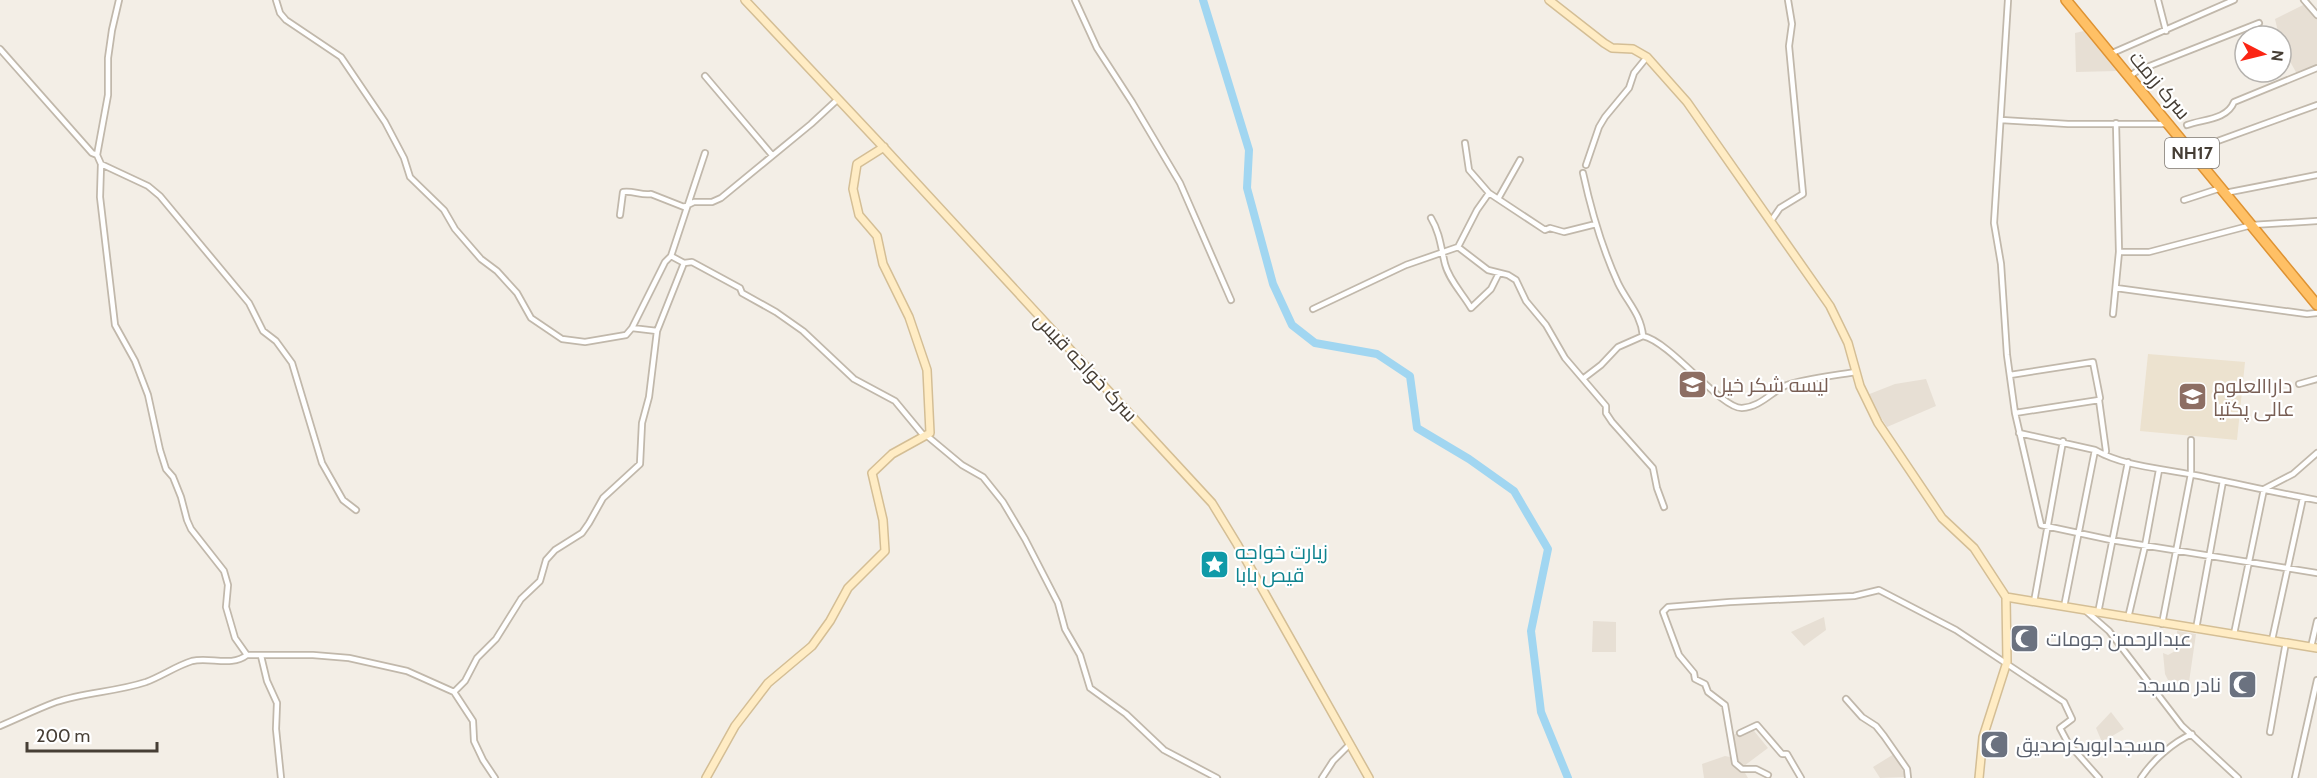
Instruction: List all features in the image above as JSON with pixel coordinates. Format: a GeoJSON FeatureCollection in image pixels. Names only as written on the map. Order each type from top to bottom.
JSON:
{"type":"FeatureCollection","features":[{"type":"Feature","properties":{"kind":"highway","name":"سرک زرمت"},"geometry":{"type":"LineString","coordinates":[[2066,0],[2252,225],[2313,294],[2317,305]]}},
{"type":"Feature","properties":{"kind":"street"},"geometry":{"type":"LineString","coordinates":[[97,155],[108,95],[108,58],[119,0]]}},
{"type":"Feature","properties":{"kind":"street"},"geometry":{"type":"LineString","coordinates":[[276,0],[280,13],[286,20],[341,57],[385,122],[404,158],[410,177],[444,210],[456,229],[481,259],[497,271],[517,293],[531,318],[562,339],[585,342],[626,334],[632,328],[665,262],[671,256],[705,153]]}},
{"type":"Feature","properties":{"kind":"street","name":"سرک خواجه قیس"},"geometry":{"type":"LineString","coordinates":[[745,0],[884,147],[1212,503],[1237,543],[1369,778]]}},
{"type":"Feature","properties":{"kind":"street"},"geometry":{"type":"LineString","coordinates":[[1076,0],[1097,48],[1173,170],[1231,300]]}},
{"type":"Feature","properties":{"kind":"street"},"geometry":{"type":"LineString","coordinates":[[1549,0],[1612,48],[1633,50],[1647,57],[1687,102],[1830,306],[1848,343],[1856,372],[1878,423],[1942,518],[1974,548],[2006,597],[2007,662],[1983,738],[1979,778]]}},
{"type":"Feature","properties":{"kind":"street"},"geometry":{"type":"LineString","coordinates":[[1771,221],[1780,208],[1803,194],[1789,46],[1792,24],[1788,0]]}},
{"type":"Feature","properties":{"kind":"street"},"geometry":{"type":"LineString","coordinates":[[2008,0],[1994,223],[2001,264],[2010,375],[2019,433],[2041,525],[2145,546],[2317,573]]}},
{"type":"Feature","properties":{"kind":"street"},"geometry":{"type":"LineString","coordinates":[[2158,0],[2166,31]]}},
{"type":"Feature","properties":{"kind":"street"},"geometry":{"type":"LineString","coordinates":[[2110,54],[2234,0]]}},
{"type":"Feature","properties":{"kind":"street"},"geometry":{"type":"LineString","coordinates":[[2304,0],[2317,15]]}},
{"type":"Feature","properties":{"kind":"street"},"geometry":{"type":"LineString","coordinates":[[2130,77],[2137,71],[2259,23]]}},
{"type":"Feature","properties":{"kind":"street"},"geometry":{"type":"LineString","coordinates":[[0,49],[92,153],[97,155],[102,164],[100,197],[115,325],[135,361],[145,386],[160,450],[166,469],[173,477],[182,497],[187,520],[191,529],[224,571],[228,585],[226,607],[235,638],[247,655]]}},
{"type":"Feature","properties":{"kind":"street"},"geometry":{"type":"LineString","coordinates":[[1586,165],[1605,117],[1629,88],[1634,73],[1647,57]]}},
{"type":"Feature","properties":{"kind":"street"},"geometry":{"type":"LineString","coordinates":[[2187,125],[2219,117],[2230,110],[2234,102],[2317,68]]}},
{"type":"Feature","properties":{"kind":"street"},"geometry":{"type":"LineString","coordinates":[[705,76],[772,155]]}},
{"type":"Feature","properties":{"kind":"street"},"geometry":{"type":"LineString","coordinates":[[620,215],[623,192],[627,191],[651,194],[684,207],[694,202],[712,202],[721,198],[838,99]]}},
{"type":"Feature","properties":{"kind":"street"},"geometry":{"type":"LineString","coordinates":[[2190,151],[2317,105]]}},
{"type":"Feature","properties":{"kind":"street"},"geometry":{"type":"LineString","coordinates":[[2001,120],[2068,124],[2164,125],[2169,123]]}},
{"type":"Feature","properties":{"kind":"street"},"geometry":{"type":"LineString","coordinates":[[2113,314],[2119,252],[2116,123]]}},
{"type":"Feature","properties":{"kind":"street"},"geometry":{"type":"LineString","coordinates":[[1465,143],[1469,170],[1489,193],[1545,230],[1551,228],[1564,232],[1596,224]]}},
{"type":"Feature","properties":{"kind":"street"},"geometry":{"type":"LineString","coordinates":[[706,778],[735,726],[768,683],[812,646],[830,621],[848,588],[885,551],[883,520],[872,473],[892,454],[930,433],[927,370],[909,317],[883,264],[878,236],[859,215],[854,189],[856,164],[884,147]]}},
{"type":"Feature","properties":{"kind":"street"},"geometry":{"type":"LineString","coordinates":[[1498,199],[1520,160]]}},
{"type":"Feature","properties":{"kind":"street"},"geometry":{"type":"LineString","coordinates":[[102,164],[148,186],[160,196],[249,303],[263,331],[276,341],[292,363],[322,462],[343,500],[356,510]]}},
{"type":"Feature","properties":{"kind":"street"},"geometry":{"type":"LineString","coordinates":[[1583,173],[1596,224],[1619,285],[1635,308],[1642,324],[1643,336]]}},
{"type":"Feature","properties":{"kind":"street"},"geometry":{"type":"LineString","coordinates":[[2184,200],[2223,190],[2317,175]]}},
{"type":"Feature","properties":{"kind":"street"},"geometry":{"type":"LineString","coordinates":[[1313,309],[1406,265],[1458,248],[1477,210],[1489,193]]}},
{"type":"Feature","properties":{"kind":"street"},"geometry":{"type":"LineString","coordinates":[[1431,218],[1444,253],[1445,265],[1457,289],[1464,294],[1472,308],[1491,289],[1499,273]]}},
{"type":"Feature","properties":{"kind":"street"},"geometry":{"type":"LineString","coordinates":[[2119,252],[2149,252],[2252,225],[2317,221]]}},
{"type":"Feature","properties":{"kind":"street"},"geometry":{"type":"LineString","coordinates":[[1458,248],[1488,270],[1516,279],[1526,301],[1546,326],[1566,358],[1606,406],[1606,413],[1612,422],[1653,468],[1664,507]]}},
{"type":"Feature","properties":{"kind":"street"},"geometry":{"type":"LineString","coordinates":[[671,256],[684,263],[692,262],[740,288],[742,293],[776,312],[803,331],[854,379],[895,401],[925,436],[962,465],[983,477],[1003,502],[1058,603],[1065,629],[1080,655],[1090,688],[1126,714],[1164,750],[1218,778]]}},
{"type":"Feature","properties":{"kind":"street"},"geometry":{"type":"LineString","coordinates":[[454,692],[465,681],[477,658],[496,639],[520,599],[540,581],[546,560],[555,550],[582,533],[590,524],[603,498],[640,464],[642,423],[649,397],[657,331],[684,263]]}},
{"type":"Feature","properties":{"kind":"street"},"geometry":{"type":"LineString","coordinates":[[2116,288],[2307,314],[2317,313]]}},
{"type":"Feature","properties":{"kind":"street"},"geometry":{"type":"LineString","coordinates":[[632,328],[657,331]]}},
{"type":"Feature","properties":{"kind":"street"},"geometry":{"type":"LineString","coordinates":[[1584,378],[1601,365],[1618,347],[1643,336],[1652,338],[1686,364],[1696,377],[1737,407],[1752,405],[1788,385],[1856,372]]}},
{"type":"Feature","properties":{"kind":"street"},"geometry":{"type":"LineString","coordinates":[[2010,375],[2093,362],[2105,455]]}},
{"type":"Feature","properties":{"kind":"street"},"geometry":{"type":"LineString","coordinates":[[2299,384],[2317,379]]}},
{"type":"Feature","properties":{"kind":"street"},"geometry":{"type":"LineString","coordinates":[[2016,413],[2099,400]]}},
{"type":"Feature","properties":{"kind":"street"},"geometry":{"type":"LineString","coordinates":[[2019,433],[2063,441],[2158,470],[2192,474],[2317,500]]}},
{"type":"Feature","properties":{"kind":"street"},"geometry":{"type":"LineString","coordinates":[[2162,624],[2192,474],[2191,440]]}},
{"type":"Feature","properties":{"kind":"street"},"geometry":{"type":"LineString","coordinates":[[2034,602],[2063,441]]}},
{"type":"Feature","properties":{"kind":"street"},"geometry":{"type":"LineString","coordinates":[[2064,608],[2095,450]]}},
{"type":"Feature","properties":{"kind":"street"},"geometry":{"type":"LineString","coordinates":[[2264,489],[2293,474],[2317,453]]}},
{"type":"Feature","properties":{"kind":"street"},"geometry":{"type":"LineString","coordinates":[[2098,613],[2128,462]]}},
{"type":"Feature","properties":{"kind":"street"},"geometry":{"type":"LineString","coordinates":[[2128,618],[2145,546],[2158,470]]}},
{"type":"Feature","properties":{"kind":"street"},"geometry":{"type":"LineString","coordinates":[[2196,629],[2223,481]]}},
{"type":"Feature","properties":{"kind":"street"},"geometry":{"type":"LineString","coordinates":[[2234,634],[2264,489]]}},
{"type":"Feature","properties":{"kind":"street"},"geometry":{"type":"LineString","coordinates":[[2272,640],[2303,498]]}},
{"type":"Feature","properties":{"kind":"street"},"geometry":{"type":"LineString","coordinates":[[1768,775],[1756,769],[1742,769],[1735,762],[1725,705],[1708,692],[1705,684],[1695,679],[1694,673],[1679,655],[1663,612],[1668,607],[1854,596],[1879,590],[1956,630],[2064,702],[2072,719],[2060,728],[2068,743],[2099,778]]}},
{"type":"Feature","properties":{"kind":"street"},"geometry":{"type":"LineString","coordinates":[[2006,597],[2314,647],[2317,621]]}},
{"type":"Feature","properties":{"kind":"street"},"geometry":{"type":"LineString","coordinates":[[2086,611],[2109,631],[2171,714],[2238,778]]}},
{"type":"Feature","properties":{"kind":"street"},"geometry":{"type":"LineString","coordinates":[[2270,732],[2286,642]]}},
{"type":"Feature","properties":{"kind":"street"},"geometry":{"type":"LineString","coordinates":[[0,726],[56,702],[88,694],[112,692],[149,681],[170,669],[194,661],[208,659],[228,661],[247,655],[314,655],[349,658],[407,671],[454,692],[472,721],[474,741],[495,778]]}},
{"type":"Feature","properties":{"kind":"street"},"geometry":{"type":"LineString","coordinates":[[261,656],[267,681],[277,704],[276,729],[282,778]]}},
{"type":"Feature","properties":{"kind":"street"},"geometry":{"type":"LineString","coordinates":[[2295,778],[2317,680]]}},
{"type":"Feature","properties":{"kind":"street"},"geometry":{"type":"LineString","coordinates":[[1846,699],[1884,736],[1907,769],[1908,778]]}},
{"type":"Feature","properties":{"kind":"street"},"geometry":{"type":"LineString","coordinates":[[1740,733],[1757,725],[1782,754],[1787,754],[1801,778]]}},
{"type":"Feature","properties":{"kind":"street"},"geometry":{"type":"LineString","coordinates":[[2141,778],[2147,768],[2151,767],[2177,741],[2192,734]]}},
{"type":"Feature","properties":{"kind":"street"},"geometry":{"type":"LineString","coordinates":[[1322,778],[1333,761],[1350,744]]}},
{"type":"Feature","properties":{"kind":"shaded area"},"geometry":{"type":"Polygon","coordinates":[[[2305,4],[2317,16],[2317,68],[2297,74],[2293,67],[2293,24],[2276,24],[2275,19],[2305,4]]]}},
{"type":"Feature","properties":{"kind":"shaded area"},"geometry":{"type":"Polygon","coordinates":[[[2084,31],[2117,71],[2076,72],[2075,33],[2084,31]]]}},
{"type":"Feature","properties":{"kind":"shaded area","name":"داراالعلوم عالی پکتیا"},"geometry":{"type":"Polygon","coordinates":[[[2148,354],[2245,362],[2237,440],[2140,431],[2148,354]]]}},
{"type":"Feature","properties":{"kind":"shaded area"},"geometry":{"type":"Polygon","coordinates":[[[1926,379],[1936,406],[1887,427],[1867,395],[1895,384],[1926,379]]]}},
{"type":"Feature","properties":{"kind":"shaded area"},"geometry":{"type":"Polygon","coordinates":[[[1824,617],[1826,630],[1804,646],[1791,632],[1824,617]]]}},
{"type":"Feature","properties":{"kind":"shaded area"},"geometry":{"type":"Polygon","coordinates":[[[1593,621],[1616,622],[1616,652],[1592,652],[1593,621]]]}},
{"type":"Feature","properties":{"kind":"shaded area"},"geometry":{"type":"Polygon","coordinates":[[[2177,631],[2196,634],[2189,682],[2168,680],[2165,674],[2163,653],[2168,655],[2177,650],[2177,631]]]}},
{"type":"Feature","properties":{"kind":"shaded area"},"geometry":{"type":"Polygon","coordinates":[[[2111,712],[2124,729],[2102,742],[2096,728],[2111,712]]]}},
{"type":"Feature","properties":{"kind":"shaded area"},"geometry":{"type":"Polygon","coordinates":[[[1750,726],[1768,748],[1744,766],[1738,761],[1748,778],[1704,778],[1702,764],[1725,756],[1735,758],[1730,752],[1728,738],[1750,726]]]}},
{"type":"Feature","properties":{"kind":"shaded area"},"geometry":{"type":"Polygon","coordinates":[[[1894,754],[1906,777],[1880,778],[1873,767],[1894,754]]]}},
{"type":"Feature","properties":{"kind":"waterway"},"geometry":{"type":"LineString","coordinates":[[1203,0],[1249,150],[1247,188],[1273,284],[1292,325],[1315,343],[1377,354],[1410,376],[1417,428],[1469,459],[1514,491],[1548,549],[1531,631],[1541,712],[1568,778]]}},
{"type":"Feature","properties":{"kind":"place","name":"لیسه شکر خیل"},"geometry":{"type":"Point","coordinates":[1692,385]}},
{"type":"Feature","properties":{"kind":"place","name":"داراالعلوم عالی پکتیا"},"geometry":{"type":"Point","coordinates":[2192,397]}},
{"type":"Feature","properties":{"kind":"place","name":"زیارت خواجه قیص بابا"},"geometry":{"type":"Point","coordinates":[1214,564]}},
{"type":"Feature","properties":{"kind":"place","name":"عبدالرحمن جومات"},"geometry":{"type":"Point","coordinates":[2025,639]}},
{"type":"Feature","properties":{"kind":"place","name":"نادر مسجد"},"geometry":{"type":"Point","coordinates":[2242,685]}},
{"type":"Feature","properties":{"kind":"place","name":"مسجدابوبکرصدیق"},"geometry":{"type":"Point","coordinates":[1995,745]}}]}
